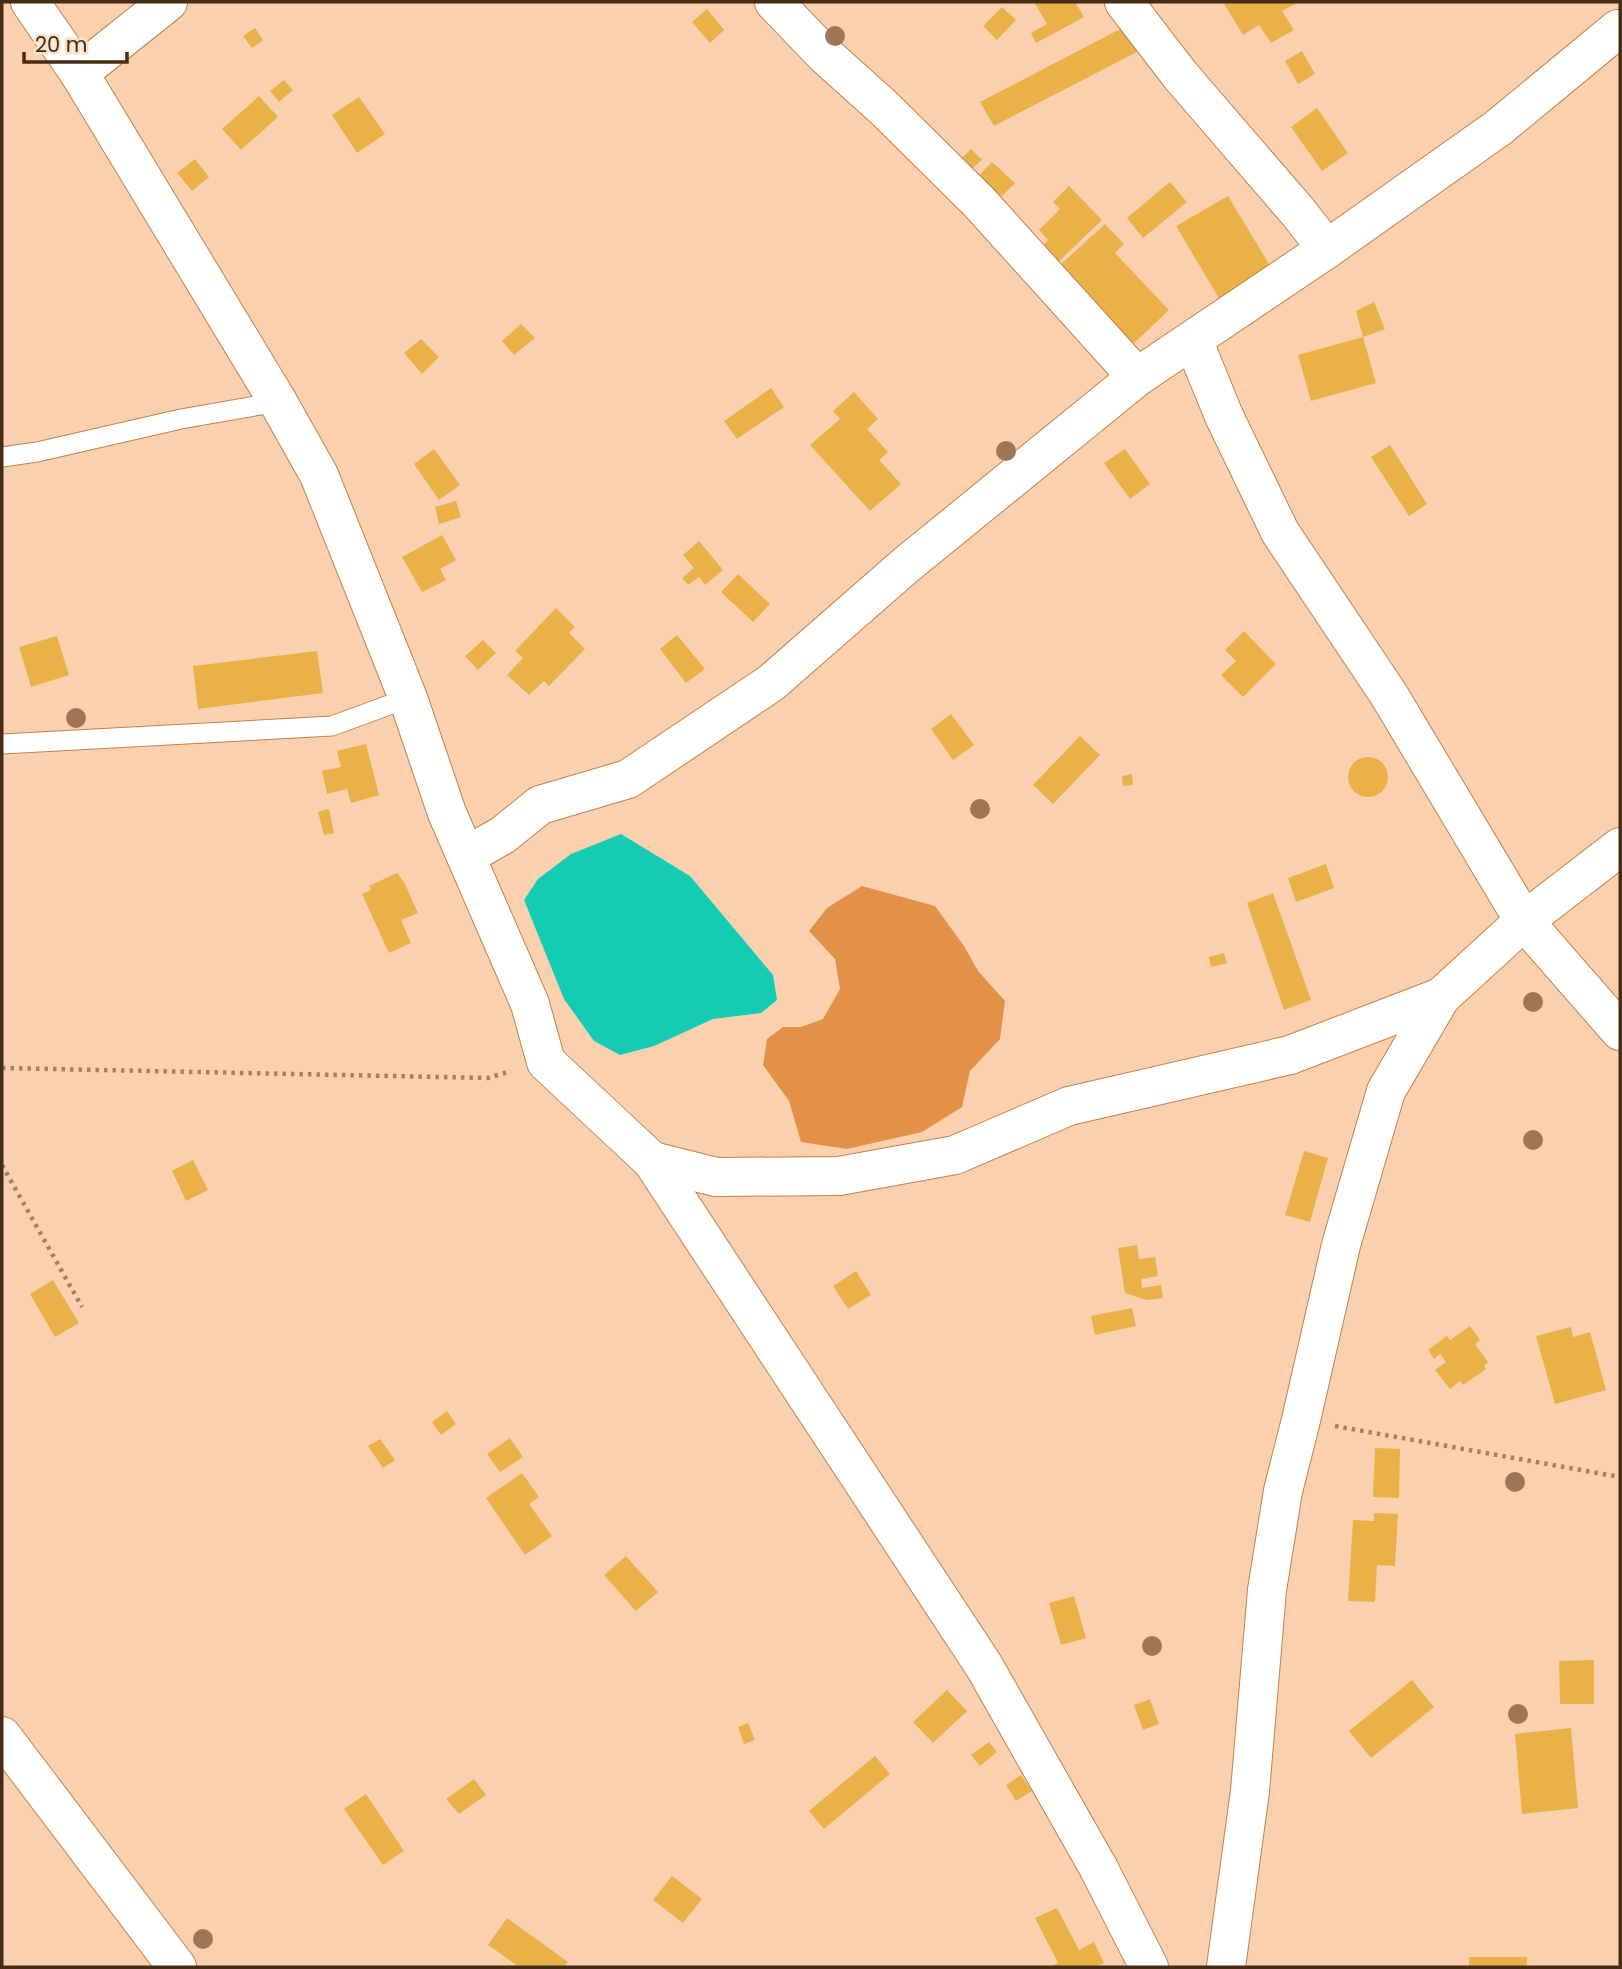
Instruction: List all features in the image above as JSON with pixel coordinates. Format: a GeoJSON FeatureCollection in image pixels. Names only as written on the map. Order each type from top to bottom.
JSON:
{"type":"FeatureCollection","features":[{"type":"Feature","properties":{"kind":"street"},"geometry":{"type":"LineString","coordinates":[[30,2],[79,73],[278,402],[319,475],[408,698],[447,813],[530,1004],[546,1062],[652,1161],[984,1665],[1098,1867],[1149,1967]]}},
{"type":"Feature","properties":{"kind":"street"},"geometry":{"type":"LineString","coordinates":[[79,73],[167,2]]}},
{"type":"Feature","properties":{"kind":"street"},"geometry":{"type":"LineString","coordinates":[[774,2],[825,55],[884,108],[979,201],[1137,377]]}},
{"type":"Feature","properties":{"kind":"street"},"geometry":{"type":"LineString","coordinates":[[1124,2],[1180,75],[1327,249]]}},
{"type":"Feature","properties":{"kind":"street"},"geometry":{"type":"LineString","coordinates":[[466,856],[503,835],[540,804],[628,779],[771,683],[906,565],[1137,377],[1327,249],[1498,128],[1614,21]]}},
{"type":"Feature","properties":{"kind":"street"},"geometry":{"type":"LineString","coordinates":[[1193,340],[1224,416],[1280,532],[1389,695],[1524,920],[1620,1031]]}},
{"type":"Feature","properties":{"kind":"street"},"geometry":{"type":"LineString","coordinates":[[1226,1967],[1250,1791],[1267,1590],[1283,1491],[1341,1245],[1386,1091],[1441,997],[1524,920],[1620,847]]}},
{"type":"Feature","properties":{"kind":"street"},"geometry":{"type":"LineString","coordinates":[[652,1161],[716,1177],[839,1176],[955,1155],[1069,1106],[1290,1055],[1441,997]]}},
{"type":"Feature","properties":{"kind":"street"},"geometry":{"type":"LineString","coordinates":[[2,1736],[177,1967]]}},
{"type":"Feature","properties":{"kind":"lane"},"geometry":{"type":"LineString","coordinates":[[2,457],[37,452],[181,419],[278,402]]}},
{"type":"Feature","properties":{"kind":"lane"},"geometry":{"type":"LineString","coordinates":[[2,744],[332,726],[408,698]]}},
{"type":"Feature","properties":{"kind":"path"},"geometry":{"type":"LineString","coordinates":[[2,1069],[488,1078],[546,1062]]}},
{"type":"Feature","properties":{"kind":"path"},"geometry":{"type":"LineString","coordinates":[[2,1165],[82,1307]]}},
{"type":"Feature","properties":{"kind":"path"},"geometry":{"type":"LineString","coordinates":[[1301,1420],[1620,1477]]}},
{"type":"Feature","properties":{"kind":"shaded area"},"geometry":{"type":"Polygon","coordinates":[[[862,886],[935,906],[964,946],[978,971],[1005,1001],[1000,1039],[970,1071],[962,1107],[922,1132],[847,1149],[801,1142],[789,1101],[763,1065],[767,1039],[783,1027],[801,1027],[823,1019],[840,989],[835,959],[809,931],[827,908],[862,886]]]}},
{"type":"Feature","properties":{"kind":"water"},"geometry":{"type":"Polygon","coordinates":[[[621,834],[690,876],[773,975],[777,1000],[761,1013],[713,1019],[654,1046],[620,1055],[594,1041],[564,999],[524,900],[538,879],[571,854],[621,834]]]}},
{"type":"Feature","properties":{"kind":"building"},"geometry":{"type":"Polygon","coordinates":[[[1034,2],[1075,2],[1084,17],[1036,43],[1031,33],[1047,24],[1034,2]]]}},
{"type":"Feature","properties":{"kind":"building"},"geometry":{"type":"Polygon","coordinates":[[[1223,2],[1299,2],[1282,11],[1294,30],[1271,43],[1259,25],[1243,35],[1223,2]]]}},
{"type":"Feature","properties":{"kind":"building"},"geometry":{"type":"Polygon","coordinates":[[[1002,7],[1016,20],[997,40],[983,26],[1002,7]]]}},
{"type":"Feature","properties":{"kind":"building"},"geometry":{"type":"Polygon","coordinates":[[[707,9],[724,30],[710,43],[692,22],[707,9]]]}},
{"type":"Feature","properties":{"kind":"building"},"geometry":{"type":"Polygon","coordinates":[[[1124,27],[1137,52],[994,126],[980,102],[1124,27]]]}},
{"type":"Feature","properties":{"kind":"building"},"geometry":{"type":"Polygon","coordinates":[[[255,28],[263,40],[252,48],[243,36],[255,28]]]}},
{"type":"Feature","properties":{"kind":"building"},"geometry":{"type":"Polygon","coordinates":[[[1302,51],[1315,74],[1298,84],[1285,61],[1302,51]]]}},
{"type":"Feature","properties":{"kind":"building"},"geometry":{"type":"Polygon","coordinates":[[[284,80],[293,90],[279,102],[270,91],[284,80]]]}},
{"type":"Feature","properties":{"kind":"building"},"geometry":{"type":"Polygon","coordinates":[[[259,96],[278,117],[241,150],[222,129],[259,96]]]}},
{"type":"Feature","properties":{"kind":"building"},"geometry":{"type":"Polygon","coordinates":[[[359,97],[385,134],[357,153],[332,115],[359,97]]]}},
{"type":"Feature","properties":{"kind":"building"},"geometry":{"type":"Polygon","coordinates":[[[1317,108],[1348,153],[1322,171],[1291,127],[1317,108]]]}},
{"type":"Feature","properties":{"kind":"building"},"geometry":{"type":"Polygon","coordinates":[[[971,149],[982,160],[972,169],[962,158],[971,149]]]}},
{"type":"Feature","properties":{"kind":"building"},"geometry":{"type":"Polygon","coordinates":[[[195,159],[209,177],[192,191],[177,173],[195,159]]]}},
{"type":"Feature","properties":{"kind":"building"},"geometry":{"type":"Polygon","coordinates":[[[992,162],[1015,183],[997,201],[975,180],[992,162]]]}},
{"type":"Feature","properties":{"kind":"building"},"geometry":{"type":"Polygon","coordinates":[[[1170,182],[1187,202],[1143,238],[1127,218],[1170,182]]]}},
{"type":"Feature","properties":{"kind":"building"},"geometry":{"type":"Polygon","coordinates":[[[1069,186],[1102,220],[1057,263],[1041,247],[1048,240],[1039,230],[1060,209],[1053,202],[1069,186]]]}},
{"type":"Feature","properties":{"kind":"building"},"geometry":{"type":"Polygon","coordinates":[[[1228,196],[1272,269],[1220,300],[1176,226],[1228,196]]]}},
{"type":"Feature","properties":{"kind":"building"},"geometry":{"type":"Polygon","coordinates":[[[1105,224],[1124,244],[1115,253],[1169,310],[1132,345],[1058,267],[1105,224]]]}},
{"type":"Feature","properties":{"kind":"building"},"geometry":{"type":"Polygon","coordinates":[[[1374,302],[1385,329],[1363,337],[1356,311],[1374,302]]]}},
{"type":"Feature","properties":{"kind":"building"},"geometry":{"type":"Polygon","coordinates":[[[521,324],[535,338],[514,355],[502,341],[521,324]]]}},
{"type":"Feature","properties":{"kind":"building"},"geometry":{"type":"Polygon","coordinates":[[[1363,337],[1376,383],[1311,401],[1298,355],[1363,337]]]}},
{"type":"Feature","properties":{"kind":"building"},"geometry":{"type":"Polygon","coordinates":[[[421,339],[439,357],[422,374],[404,353],[421,339]]]}},
{"type":"Feature","properties":{"kind":"building"},"geometry":{"type":"Polygon","coordinates":[[[771,388],[784,407],[737,439],[724,421],[771,388]]]}},
{"type":"Feature","properties":{"kind":"building"},"geometry":{"type":"Polygon","coordinates":[[[854,392],[878,419],[867,429],[888,452],[879,460],[901,484],[870,511],[810,445],[840,419],[833,411],[854,392]]]}},
{"type":"Feature","properties":{"kind":"building"},"geometry":{"type":"Polygon","coordinates":[[[1390,445],[1427,504],[1409,516],[1371,457],[1390,445]]]}},
{"type":"Feature","properties":{"kind":"building"},"geometry":{"type":"Polygon","coordinates":[[[434,449],[460,485],[439,500],[414,464],[434,449]]]}},
{"type":"Feature","properties":{"kind":"building"},"geometry":{"type":"Polygon","coordinates":[[[1125,449],[1150,484],[1130,499],[1104,463],[1125,449]]]}},
{"type":"Feature","properties":{"kind":"building"},"geometry":{"type":"Polygon","coordinates":[[[456,501],[461,517],[439,524],[435,507],[456,501]]]}},
{"type":"Feature","properties":{"kind":"building"},"geometry":{"type":"Polygon","coordinates":[[[442,535],[456,560],[440,569],[446,580],[422,592],[402,557],[442,535]]]}},
{"type":"Feature","properties":{"kind":"building"},"geometry":{"type":"Polygon","coordinates":[[[699,541],[723,570],[705,585],[699,577],[688,585],[682,578],[694,568],[683,555],[699,541]]]}},
{"type":"Feature","properties":{"kind":"building"},"geometry":{"type":"Polygon","coordinates":[[[738,574],[770,604],[753,622],[721,592],[738,574]]]}},
{"type":"Feature","properties":{"kind":"building"},"geometry":{"type":"Polygon","coordinates":[[[556,608],[575,627],[569,633],[585,649],[549,686],[544,681],[529,695],[507,675],[523,658],[515,651],[556,608]]]}},
{"type":"Feature","properties":{"kind":"building"},"geometry":{"type":"Polygon","coordinates":[[[1244,631],[1276,664],[1243,697],[1221,675],[1236,661],[1225,650],[1244,631]]]}},
{"type":"Feature","properties":{"kind":"building"},"geometry":{"type":"Polygon","coordinates":[[[677,635],[705,669],[686,683],[660,649],[677,635]]]}},
{"type":"Feature","properties":{"kind":"building"},"geometry":{"type":"Polygon","coordinates":[[[57,636],[69,675],[31,687],[19,647],[57,636]]]}},
{"type":"Feature","properties":{"kind":"building"},"geometry":{"type":"Polygon","coordinates":[[[483,640],[496,653],[478,670],[465,656],[483,640]]]}},
{"type":"Feature","properties":{"kind":"building"},"geometry":{"type":"Polygon","coordinates":[[[317,651],[323,693],[198,709],[193,666],[317,651]]]}},
{"type":"Feature","properties":{"kind":"building"},"geometry":{"type":"Polygon","coordinates":[[[951,714],[974,745],[953,760],[931,729],[951,714]]]}},
{"type":"Feature","properties":{"kind":"building"},"geometry":{"type":"Polygon","coordinates":[[[1080,736],[1100,755],[1053,804],[1033,785],[1080,736]]]}},
{"type":"Feature","properties":{"kind":"building"},"geometry":{"type":"Polygon","coordinates":[[[366,744],[379,795],[351,803],[347,789],[327,794],[322,771],[341,767],[337,751],[366,744]]]}},
{"type":"Feature","properties":{"kind":"building"},"geometry":{"type":"Polygon","coordinates":[[[1368,757],[1376,758],[1382,763],[1387,769],[1387,785],[1382,791],[1376,796],[1368,797],[1360,796],[1354,791],[1349,785],[1348,777],[1349,769],[1354,763],[1360,758],[1368,757]]]}},
{"type":"Feature","properties":{"kind":"building"},"geometry":{"type":"Polygon","coordinates":[[[1132,774],[1133,785],[1123,786],[1122,776],[1132,774]]]}},
{"type":"Feature","properties":{"kind":"building"},"geometry":{"type":"Polygon","coordinates":[[[329,809],[334,833],[324,835],[318,812],[329,809]]]}},
{"type":"Feature","properties":{"kind":"building"},"geometry":{"type":"Polygon","coordinates":[[[1326,864],[1334,888],[1296,902],[1288,878],[1326,864]]]}},
{"type":"Feature","properties":{"kind":"building"},"geometry":{"type":"Polygon","coordinates":[[[397,873],[418,913],[401,920],[411,943],[389,953],[362,894],[371,890],[369,886],[397,873]]]}},
{"type":"Feature","properties":{"kind":"building"},"geometry":{"type":"Polygon","coordinates":[[[1273,893],[1311,1000],[1284,1010],[1247,903],[1273,893]]]}},
{"type":"Feature","properties":{"kind":"building"},"geometry":{"type":"Polygon","coordinates":[[[1224,953],[1227,963],[1211,967],[1209,957],[1224,953]]]}},
{"type":"Feature","properties":{"kind":"building"},"geometry":{"type":"Polygon","coordinates":[[[1304,1151],[1328,1158],[1310,1222],[1285,1215],[1304,1151]]]}},
{"type":"Feature","properties":{"kind":"building"},"geometry":{"type":"Polygon","coordinates":[[[193,1160],[208,1190],[186,1201],[172,1171],[193,1160]]]}},
{"type":"Feature","properties":{"kind":"building"},"geometry":{"type":"Polygon","coordinates":[[[1137,1245],[1139,1259],[1155,1257],[1158,1276],[1141,1279],[1142,1288],[1161,1285],[1163,1298],[1147,1300],[1125,1293],[1118,1248],[1137,1245]]]}},
{"type":"Feature","properties":{"kind":"building"},"geometry":{"type":"Polygon","coordinates":[[[856,1271],[871,1295],[848,1309],[833,1286],[856,1271]]]}},
{"type":"Feature","properties":{"kind":"building"},"geometry":{"type":"Polygon","coordinates":[[[53,1280],[79,1323],[55,1337],[30,1294],[53,1280]]]}},
{"type":"Feature","properties":{"kind":"building"},"geometry":{"type":"Polygon","coordinates":[[[1132,1308],[1136,1326],[1095,1335],[1091,1316],[1132,1308]]]}},
{"type":"Feature","properties":{"kind":"building"},"geometry":{"type":"Polygon","coordinates":[[[1470,1326],[1480,1340],[1475,1344],[1488,1362],[1484,1366],[1486,1369],[1463,1385],[1460,1381],[1450,1389],[1435,1370],[1446,1362],[1440,1354],[1434,1359],[1428,1350],[1447,1336],[1450,1340],[1470,1326]]]}},
{"type":"Feature","properties":{"kind":"building"},"geometry":{"type":"Polygon","coordinates":[[[1571,1327],[1573,1337],[1590,1332],[1606,1390],[1555,1404],[1536,1336],[1571,1327]]]}},
{"type":"Feature","properties":{"kind":"building"},"geometry":{"type":"Polygon","coordinates":[[[447,1411],[456,1424],[441,1435],[432,1422],[447,1411]]]}},
{"type":"Feature","properties":{"kind":"building"},"geometry":{"type":"Polygon","coordinates":[[[510,1438],[523,1457],[500,1472],[487,1454],[510,1438]]]}},
{"type":"Feature","properties":{"kind":"building"},"geometry":{"type":"Polygon","coordinates":[[[380,1439],[395,1460],[383,1468],[368,1446],[380,1439]]]}},
{"type":"Feature","properties":{"kind":"building"},"geometry":{"type":"Polygon","coordinates":[[[1375,1448],[1400,1449],[1399,1498],[1373,1497],[1375,1448]]]}},
{"type":"Feature","properties":{"kind":"building"},"geometry":{"type":"Polygon","coordinates":[[[522,1473],[539,1497],[529,1504],[552,1536],[525,1555],[486,1498],[522,1473]]]}},
{"type":"Feature","properties":{"kind":"building"},"geometry":{"type":"Polygon","coordinates":[[[1374,1513],[1398,1514],[1395,1566],[1377,1565],[1375,1602],[1348,1601],[1353,1520],[1374,1521],[1374,1513]]]}},
{"type":"Feature","properties":{"kind":"building"},"geometry":{"type":"Polygon","coordinates":[[[626,1556],[658,1592],[636,1611],[604,1575],[626,1556]]]}},
{"type":"Feature","properties":{"kind":"building"},"geometry":{"type":"Polygon","coordinates":[[[1074,1596],[1086,1638],[1061,1645],[1049,1603],[1074,1596]]]}},
{"type":"Feature","properties":{"kind":"building"},"geometry":{"type":"Polygon","coordinates":[[[1594,1660],[1594,1704],[1560,1704],[1559,1661],[1594,1660]]]}},
{"type":"Feature","properties":{"kind":"building"},"geometry":{"type":"Polygon","coordinates":[[[1412,1680],[1434,1707],[1371,1758],[1349,1731],[1412,1680]]]}},
{"type":"Feature","properties":{"kind":"building"},"geometry":{"type":"Polygon","coordinates":[[[947,1690],[967,1711],[933,1743],[913,1722],[947,1690]]]}},
{"type":"Feature","properties":{"kind":"building"},"geometry":{"type":"Polygon","coordinates":[[[1150,1699],[1159,1724],[1143,1730],[1134,1705],[1150,1699]]]}},
{"type":"Feature","properties":{"kind":"building"},"geometry":{"type":"Polygon","coordinates":[[[748,1723],[755,1740],[744,1744],[738,1727],[748,1723]]]}},
{"type":"Feature","properties":{"kind":"building"},"geometry":{"type":"Polygon","coordinates":[[[1571,1728],[1578,1808],[1522,1814],[1515,1734],[1571,1728]]]}},
{"type":"Feature","properties":{"kind":"building"},"geometry":{"type":"Polygon","coordinates":[[[989,1742],[997,1752],[980,1766],[971,1755],[989,1742]]]}},
{"type":"Feature","properties":{"kind":"building"},"geometry":{"type":"Polygon","coordinates":[[[875,1756],[890,1774],[824,1829],[809,1811],[875,1756]]]}},
{"type":"Feature","properties":{"kind":"building"},"geometry":{"type":"Polygon","coordinates":[[[1021,1775],[1032,1791],[1016,1801],[1006,1785],[1021,1775]]]}},
{"type":"Feature","properties":{"kind":"building"},"geometry":{"type":"Polygon","coordinates":[[[474,1779],[486,1795],[459,1814],[446,1799],[474,1779]]]}},
{"type":"Feature","properties":{"kind":"building"},"geometry":{"type":"Polygon","coordinates":[[[366,1794],[404,1851],[383,1865],[344,1809],[366,1794]]]}},
{"type":"Feature","properties":{"kind":"building"},"geometry":{"type":"Polygon","coordinates":[[[672,1876],[702,1899],[683,1923],[653,1900],[672,1876]]]}},
{"type":"Feature","properties":{"kind":"building"},"geometry":{"type":"Polygon","coordinates":[[[1057,1908],[1079,1950],[1094,1942],[1104,1963],[1095,1967],[1049,1967],[1058,1963],[1035,1918],[1057,1908]]]}},
{"type":"Feature","properties":{"kind":"building"},"geometry":{"type":"Polygon","coordinates":[[[507,1918],[568,1962],[564,1967],[519,1967],[488,1945],[507,1918]]]}},
{"type":"Feature","properties":{"kind":"building"},"geometry":{"type":"Polygon","coordinates":[[[1469,1957],[1527,1957],[1527,1967],[1469,1967],[1469,1957]]]}}]}
